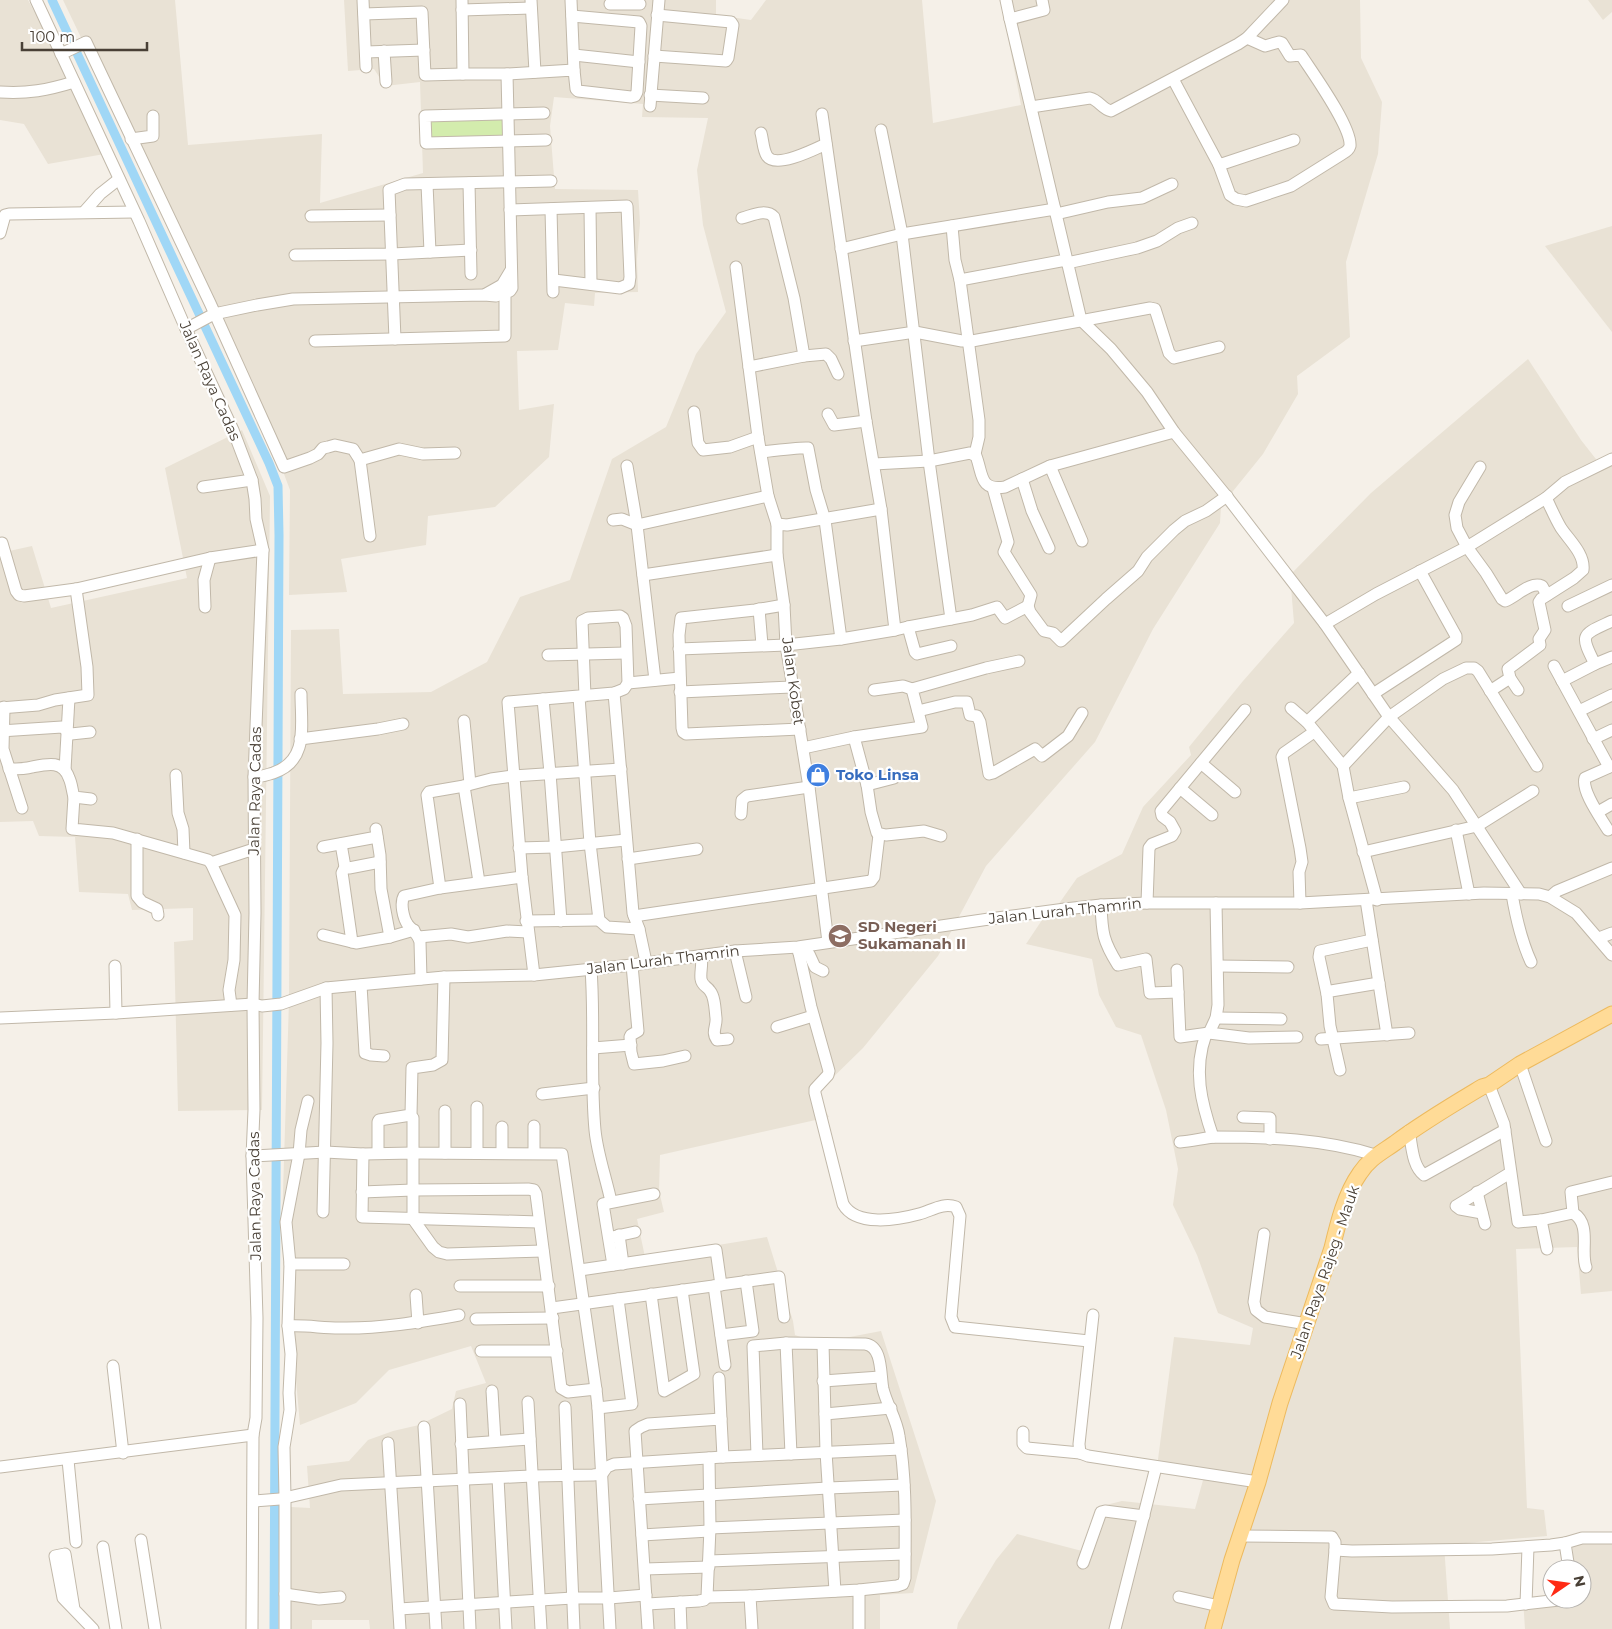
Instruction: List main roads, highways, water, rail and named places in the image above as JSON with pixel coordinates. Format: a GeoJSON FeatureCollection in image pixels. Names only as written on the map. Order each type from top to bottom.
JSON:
{"type":"FeatureCollection","features":[{"type":"Feature","properties":{"kind":"main road","name":"Jalan Raya Rajeg - Mauk"},"geometry":{"type":"LineString","coordinates":[[1213,1629],[1280,1403],[1308,1324],[1348,1197],[1359,1174],[1375,1155],[1409,1131],[1482,1086],[1489,1086],[1520,1064],[1612,1014]]}},
{"type":"Feature","properties":{"kind":"waterway"},"geometry":{"type":"LineString","coordinates":[[52,0],[269,463],[278,486],[274,1629]]}},
{"type":"Feature","properties":{"kind":"place","name":"Toko Linsa"},"geometry":{"type":"Point","coordinates":[818,775]}},
{"type":"Feature","properties":{"kind":"place","name":"SD Negeri Sukamanah II"},"geometry":{"type":"Point","coordinates":[840,936]}}]}
